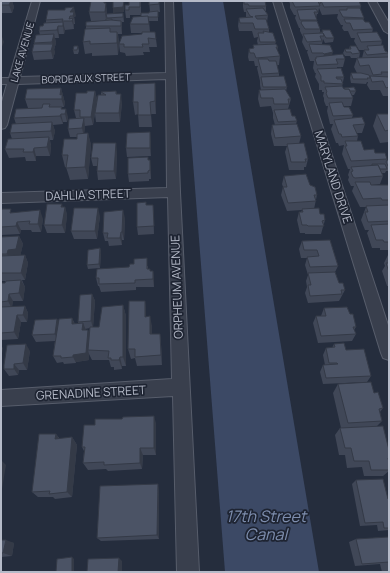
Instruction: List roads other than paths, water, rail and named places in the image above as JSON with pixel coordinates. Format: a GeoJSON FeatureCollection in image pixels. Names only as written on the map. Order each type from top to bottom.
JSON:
{"type":"FeatureCollection","features":[{"type":"Feature","properties":{"kind":"street","name":"LAKE AVENUE"},"geometry":{"type":"LineString","coordinates":[[1,125],[36,1]]}},
{"type":"Feature","properties":{"kind":"street","name":"ORPHEUM AVENUE"},"geometry":{"type":"LineString","coordinates":[[169,1],[170,76],[188,572]]}},
{"type":"Feature","properties":{"kind":"street","name":"MARYLAND DRIVE"},"geometry":{"type":"LineString","coordinates":[[277,1],[389,353]]}},
{"type":"Feature","properties":{"kind":"street"},"geometry":{"type":"LineString","coordinates":[[372,1],[389,31]]}},
{"type":"Feature","properties":{"kind":"street","name":"BORDEAUX STREET"},"geometry":{"type":"LineString","coordinates":[[1,80],[170,76]]}},
{"type":"Feature","properties":{"kind":"street","name":"DAHLIA STREET"},"geometry":{"type":"LineString","coordinates":[[1,198],[174,192]]}},
{"type":"Feature","properties":{"kind":"street","name":"GRENADINE STREET"},"geometry":{"type":"LineString","coordinates":[[1,398],[181,387]]}},
{"type":"Feature","properties":{"kind":"water","name":"17th Street Canal"},"geometry":{"type":"Polygon","coordinates":[[[182,1],[223,1],[319,572],[225,572],[189,111],[182,1]]]}}]}
